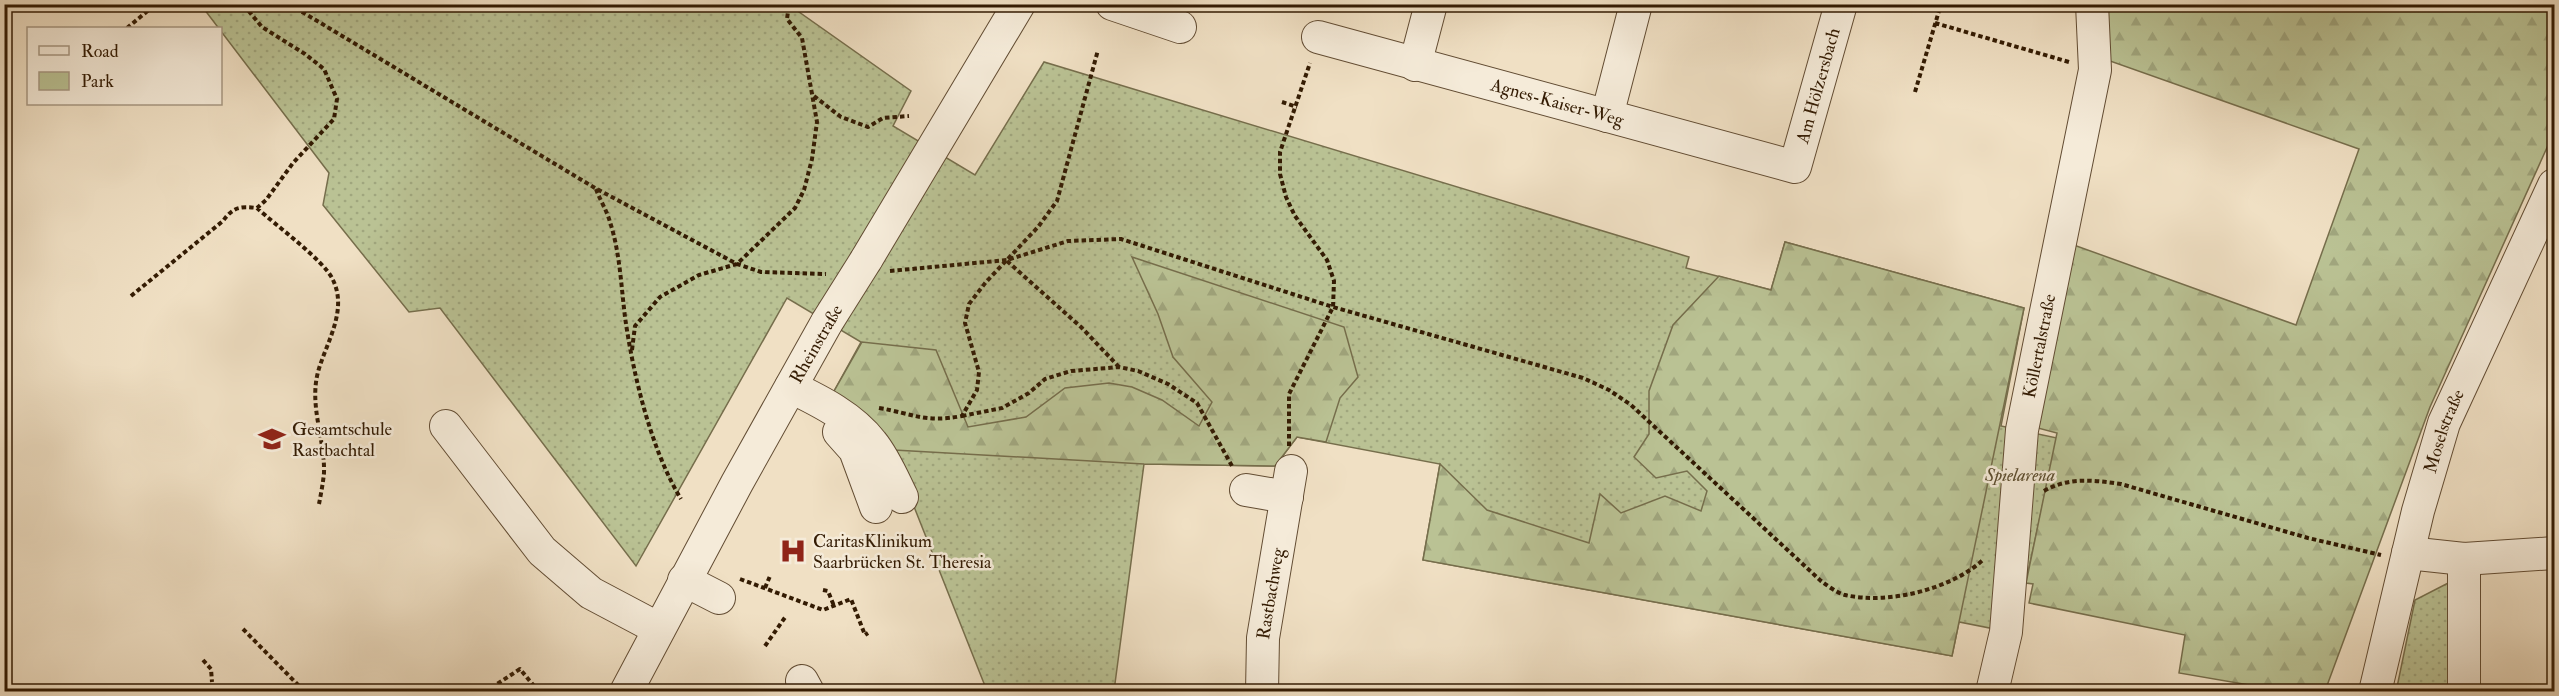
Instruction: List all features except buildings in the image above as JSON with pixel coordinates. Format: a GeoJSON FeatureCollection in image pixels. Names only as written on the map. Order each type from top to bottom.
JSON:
{"type":"FeatureCollection","features":[{"type":"Feature","properties":{"kind":"street","name":"Rheinstraße"},"geometry":{"type":"LineString","coordinates":[[626,692],[684,580],[827,322],[1019,4]]}},
{"type":"Feature","properties":{"kind":"street"},"geometry":{"type":"LineString","coordinates":[[1112,4],[1180,27]]}},
{"type":"Feature","properties":{"kind":"street"},"geometry":{"type":"LineString","coordinates":[[1414,65],[1431,4]]}},
{"type":"Feature","properties":{"kind":"street"},"geometry":{"type":"LineString","coordinates":[[1607,116],[1636,4]]}},
{"type":"Feature","properties":{"kind":"street","name":"Am Hölzersbach"},"geometry":{"type":"LineString","coordinates":[[1795,167],[1841,4]]}},
{"type":"Feature","properties":{"kind":"street","name":"Köllertalstraße"},"geometry":{"type":"LineString","coordinates":[[1992,692],[2006,632],[2022,430],[2095,70],[2092,4]]}},
{"type":"Feature","properties":{"kind":"street","name":"Agnes-Kaiser-Weg"},"geometry":{"type":"LineString","coordinates":[[1318,37],[1795,167]]}},
{"type":"Feature","properties":{"kind":"street","name":"Moselstraße"},"geometry":{"type":"LineString","coordinates":[[2375,692],[2399,555],[2444,423],[2554,185]]}},
{"type":"Feature","properties":{"kind":"street"},"geometry":{"type":"LineString","coordinates":[[788,393],[847,439],[855,450],[872,464],[889,502]]}},
{"type":"Feature","properties":{"kind":"street"},"geometry":{"type":"LineString","coordinates":[[446,426],[542,551],[591,593],[659,629]]}},
{"type":"Feature","properties":{"kind":"street"},"geometry":{"type":"LineString","coordinates":[[1246,490],[1289,484]]}},
{"type":"Feature","properties":{"kind":"street","name":"Rastbachweg"},"geometry":{"type":"LineString","coordinates":[[1262,692],[1263,638],[1289,484]]}},
{"type":"Feature","properties":{"kind":"street"},"geometry":{"type":"LineString","coordinates":[[2399,555],[2464,559],[2554,554]]}},
{"type":"Feature","properties":{"kind":"street"},"geometry":{"type":"LineString","coordinates":[[2464,559],[2464,692]]}},
{"type":"Feature","properties":{"kind":"street"},"geometry":{"type":"LineString","coordinates":[[684,580],[725,587]]}},
{"type":"Feature","properties":{"kind":"path"},"geometry":{"type":"LineString","coordinates":[[128,27],[156,4]]}},
{"type":"Feature","properties":{"kind":"path"},"geometry":{"type":"LineString","coordinates":[[246,4],[247,9],[262,27],[324,69],[337,99],[334,119],[293,163],[266,200],[257,208]]}},
{"type":"Feature","properties":{"kind":"path"},"geometry":{"type":"LineString","coordinates":[[289,4],[595,188],[737,264],[761,272],[835,274]]}},
{"type":"Feature","properties":{"kind":"path"},"geometry":{"type":"LineString","coordinates":[[632,350],[635,326],[660,297],[699,275],[737,264],[795,208],[804,190],[812,159],[817,122],[802,38],[787,19],[789,4]]}},
{"type":"Feature","properties":{"kind":"path"},"geometry":{"type":"LineString","coordinates":[[1915,92],[1941,4]]}},
{"type":"Feature","properties":{"kind":"path"},"geometry":{"type":"LineString","coordinates":[[1935,23],[2095,70]]}},
{"type":"Feature","properties":{"kind":"path"},"geometry":{"type":"LineString","coordinates":[[1289,484],[1289,394],[1333,307],[1335,281],[1327,260],[1295,216],[1286,197],[1280,174],[1280,152],[1297,107],[1318,37]]}},
{"type":"Feature","properties":{"kind":"path"},"geometry":{"type":"LineString","coordinates":[[962,416],[977,390],[979,372],[965,323],[969,304],[1038,227],[1057,201],[1098,50]]}},
{"type":"Feature","properties":{"kind":"path"},"geometry":{"type":"LineString","coordinates":[[813,96],[841,117],[868,127],[883,118],[909,116]]}},
{"type":"Feature","properties":{"kind":"path"},"geometry":{"type":"LineString","coordinates":[[1282,102],[1297,107]]}},
{"type":"Feature","properties":{"kind":"path"},"geometry":{"type":"LineString","coordinates":[[595,188],[610,221],[620,267],[626,319],[647,421],[669,480],[681,499]]}},
{"type":"Feature","properties":{"kind":"path"},"geometry":{"type":"LineString","coordinates":[[131,296],[223,221],[232,209],[240,206],[257,208],[319,262],[333,280],[338,299],[335,331],[318,374],[316,421],[324,472],[319,504]]}},
{"type":"Feature","properties":{"kind":"path"},"geometry":{"type":"LineString","coordinates":[[881,272],[1007,260],[1068,241],[1121,239],[1333,307],[1583,378],[1609,390],[1631,405],[1821,581],[1844,595],[1878,597],[1911,595],[1970,572]]}},
{"type":"Feature","properties":{"kind":"path"},"geometry":{"type":"LineString","coordinates":[[1007,260],[1081,327],[1119,367]]}},
{"type":"Feature","properties":{"kind":"path"},"geometry":{"type":"LineString","coordinates":[[870,406],[896,411],[919,419],[940,420],[1002,408],[1029,393],[1045,379],[1071,371],[1119,367],[1138,371],[1168,384],[1197,403],[1223,448]]}},
{"type":"Feature","properties":{"kind":"path"},"geometry":{"type":"LineString","coordinates":[[2047,489],[2066,482],[2090,479],[2121,484],[2308,538],[2399,555]]}},
{"type":"Feature","properties":{"kind":"path"},"geometry":{"type":"LineString","coordinates":[[765,588],[770,576]]}},
{"type":"Feature","properties":{"kind":"path"},"geometry":{"type":"LineString","coordinates":[[725,587],[765,588],[823,610],[851,599],[866,635],[868,633]]}},
{"type":"Feature","properties":{"kind":"path"},"geometry":{"type":"LineString","coordinates":[[823,590],[828,591],[834,606]]}},
{"type":"Feature","properties":{"kind":"path"},"geometry":{"type":"LineString","coordinates":[[765,646],[786,616]]}},
{"type":"Feature","properties":{"kind":"path"},"geometry":{"type":"LineString","coordinates":[[243,629],[305,692]]}},
{"type":"Feature","properties":{"kind":"path"},"geometry":{"type":"LineString","coordinates":[[203,660],[211,669],[212,682]]}},
{"type":"Feature","properties":{"kind":"path"},"geometry":{"type":"LineString","coordinates":[[485,692],[520,669],[539,692]]}},
{"type":"Feature","properties":{"kind":"green space","name":"Spielarena"},"geometry":{"type":"Polygon","coordinates":[[[201,5],[789,5],[911,91],[893,126],[975,175],[1044,62],[1689,257],[1686,268],[1771,290],[1785,242],[2024,308],[2001,426],[2057,438],[2015,633],[1959,622],[1952,656],[1423,560],[1440,464],[1297,437],[1275,466],[1144,464],[1114,691],[987,691],[909,494],[833,393],[861,342],[787,298],[636,566],[440,308],[409,312],[323,205],[329,173],[222,33],[222,27],[218,27],[201,5]]]}},
{"type":"Feature","properties":{"kind":"green space"},"geometry":{"type":"Polygon","coordinates":[[[2105,5],[2554,5],[2554,132],[2430,407],[2325,691],[2284,691],[2179,673],[2185,635],[2029,603],[2033,584],[2026,583],[2057,433],[2034,427],[2071,244],[2296,325],[2359,149],[2110,61],[2105,5]]]}},
{"type":"Feature","properties":{"kind":"green space"},"geometry":{"type":"Polygon","coordinates":[[[1785,242],[2024,308],[1952,656],[1423,560],[1440,464],[1487,510],[1589,543],[1600,494],[1621,513],[1665,496],[1701,511],[1707,491],[1687,471],[1656,478],[1634,457],[1649,434],[1649,391],[1673,325],[1719,276],[1771,290],[1785,242]]]}},
{"type":"Feature","properties":{"kind":"green space"},"geometry":{"type":"Polygon","coordinates":[[[1132,257],[1344,327],[1358,377],[1340,398],[1326,442],[1297,437],[1275,466],[1144,464],[894,450],[833,393],[862,342],[936,350],[968,427],[1026,417],[1065,388],[1109,383],[1132,387],[1162,400],[1199,426],[1212,402],[1173,357],[1158,314],[1132,257]]]}},
{"type":"Feature","properties":{"kind":"green space"},"geometry":{"type":"Polygon","coordinates":[[[2454,580],[2453,691],[2396,692],[2415,600],[2454,580]]]}},
{"type":"Feature","properties":{"kind":"place","name":"Gesamtschule Rastbachtal"},"geometry":{"type":"Point","coordinates":[272,439]}},
{"type":"Feature","properties":{"kind":"place","name":"CaritasKlinikum Saarbrücken St. Theresia"},"geometry":{"type":"Point","coordinates":[793,551]}}]}
